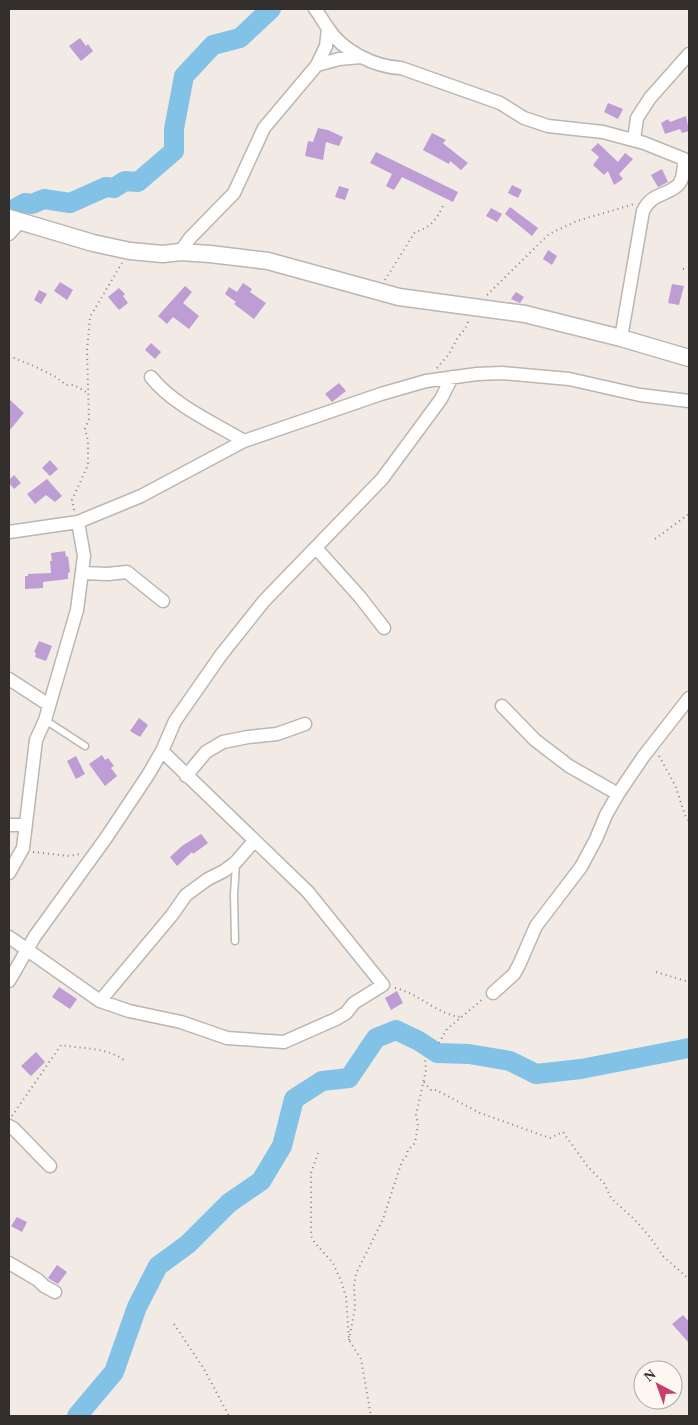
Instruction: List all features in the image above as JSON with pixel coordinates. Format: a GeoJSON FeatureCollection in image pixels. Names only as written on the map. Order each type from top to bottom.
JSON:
{"type":"FeatureCollection","features":[{"type":"Feature","properties":{"kind":"street"},"geometry":{"type":"LineString","coordinates":[[315,9],[328,29],[342,43],[361,57],[393,68],[402,68],[500,103],[524,118],[548,126],[603,132],[634,140],[687,160],[678,185],[647,203],[641,220],[621,338]]}},
{"type":"Feature","properties":{"kind":"street"},"geometry":{"type":"LineString","coordinates":[[180,252],[190,238],[234,192],[264,128],[316,65],[326,46],[328,29]]}},
{"type":"Feature","properties":{"kind":"street"},"geometry":{"type":"LineString","coordinates":[[634,140],[637,118],[650,98],[689,54]]}},
{"type":"Feature","properties":{"kind":"street"},"geometry":{"type":"LineString","coordinates":[[316,65],[361,57]]}},
{"type":"Feature","properties":{"kind":"street"},"geometry":{"type":"LineString","coordinates":[[9,234],[14,220],[93,243],[130,251],[236,256],[268,261],[399,297],[526,314],[621,338],[689,358]]}},
{"type":"Feature","properties":{"kind":"street"},"geometry":{"type":"LineString","coordinates":[[9,532],[78,522],[141,496],[244,441],[381,394],[426,381],[502,373],[570,379],[640,395],[689,401]]}},
{"type":"Feature","properties":{"kind":"street"},"geometry":{"type":"LineString","coordinates":[[151,377],[178,401],[244,441]]}},
{"type":"Feature","properties":{"kind":"street"},"geometry":{"type":"LineString","coordinates":[[9,981],[35,936],[143,783],[162,751],[175,721],[221,655],[264,601],[382,479],[441,399],[452,377]]}},
{"type":"Feature","properties":{"kind":"street"},"geometry":{"type":"LineString","coordinates":[[9,873],[23,848],[36,740],[45,720],[77,610],[84,556],[78,522]]}},
{"type":"Feature","properties":{"kind":"street"},"geometry":{"type":"LineString","coordinates":[[316,548],[360,597],[384,628]]}},
{"type":"Feature","properties":{"kind":"street"},"geometry":{"type":"LineString","coordinates":[[82,574],[127,572],[163,601]]}},
{"type":"Feature","properties":{"kind":"street"},"geometry":{"type":"LineString","coordinates":[[9,678],[49,705]]}},
{"type":"Feature","properties":{"kind":"street"},"geometry":{"type":"LineString","coordinates":[[493,992],[514,974],[536,926],[581,867],[618,794],[643,757],[689,698]]}},
{"type":"Feature","properties":{"kind":"street"},"geometry":{"type":"LineString","coordinates":[[502,706],[535,740],[569,766],[618,794]]}},
{"type":"Feature","properties":{"kind":"street"},"geometry":{"type":"LineString","coordinates":[[186,776],[206,752],[223,742],[248,736],[277,734],[305,724]]}},
{"type":"Feature","properties":{"kind":"street"},"geometry":{"type":"LineString","coordinates":[[9,937],[100,1000],[129,1010],[182,1022],[227,1038],[284,1042],[336,1019],[346,1013],[354,1003],[383,985],[308,892],[162,751]]}},
{"type":"Feature","properties":{"kind":"street"},"geometry":{"type":"LineString","coordinates":[[9,824],[26,825]]}},
{"type":"Feature","properties":{"kind":"street"},"geometry":{"type":"LineString","coordinates":[[100,1000],[172,915],[186,895],[236,862],[254,841]]}},
{"type":"Feature","properties":{"kind":"street"},"geometry":{"type":"LineString","coordinates":[[9,1126],[50,1166]]}},
{"type":"Feature","properties":{"kind":"street"},"geometry":{"type":"LineString","coordinates":[[9,1263],[55,1292]]}},
{"type":"Feature","properties":{"kind":"lane"},"geometry":{"type":"LineString","coordinates":[[45,720],[85,746]]}},
{"type":"Feature","properties":{"kind":"lane"},"geometry":{"type":"LineString","coordinates":[[234,941],[236,862]]}},
{"type":"Feature","properties":{"kind":"path"},"geometry":{"type":"LineString","coordinates":[[426,381],[449,354],[458,337],[466,329],[474,308],[549,234],[577,221],[631,204],[647,203]]}},
{"type":"Feature","properties":{"kind":"path"},"geometry":{"type":"LineString","coordinates":[[372,291],[386,278],[415,232],[425,229],[435,221],[443,206]]}},
{"type":"Feature","properties":{"kind":"path"},"geometry":{"type":"LineString","coordinates":[[78,522],[74,515],[72,500],[88,465],[88,441],[85,430],[89,419],[87,351],[90,317],[130,251]]}},
{"type":"Feature","properties":{"kind":"path"},"geometry":{"type":"LineString","coordinates":[[683,269],[689,268]]}},
{"type":"Feature","properties":{"kind":"path"},"geometry":{"type":"LineString","coordinates":[[9,356],[41,370],[66,385],[74,385],[88,393]]}},
{"type":"Feature","properties":{"kind":"path"},"geometry":{"type":"LineString","coordinates":[[656,538],[689,514]]}},
{"type":"Feature","properties":{"kind":"path"},"geometry":{"type":"LineString","coordinates":[[654,744],[675,785],[684,815],[689,821]]}},
{"type":"Feature","properties":{"kind":"path"},"geometry":{"type":"LineString","coordinates":[[23,848],[37,853],[69,856],[97,850]]}},
{"type":"Feature","properties":{"kind":"path"},"geometry":{"type":"LineString","coordinates":[[656,972],[689,982]]}},
{"type":"Feature","properties":{"kind":"path"},"geometry":{"type":"LineString","coordinates":[[383,985],[402,990],[430,1003],[438,1009],[460,1017]]}},
{"type":"Feature","properties":{"kind":"path"},"geometry":{"type":"LineString","coordinates":[[438,1043],[447,1029],[493,992]]}},
{"type":"Feature","properties":{"kind":"path"},"geometry":{"type":"LineString","coordinates":[[9,1120],[61,1045],[118,1055],[124,1060]]}},
{"type":"Feature","properties":{"kind":"path"},"geometry":{"type":"LineString","coordinates":[[349,1340],[355,1308],[354,1286],[356,1274],[383,1219],[402,1161],[406,1157],[408,1150],[415,1143],[418,1124],[416,1115],[426,1070],[425,1059]]}},
{"type":"Feature","properties":{"kind":"path"},"geometry":{"type":"LineString","coordinates":[[424,1082],[432,1091],[436,1090],[480,1113],[550,1138],[563,1132],[588,1167],[604,1183],[611,1198],[635,1220],[663,1256],[689,1279]]}},
{"type":"Feature","properties":{"kind":"path"},"geometry":{"type":"LineString","coordinates":[[318,1153],[311,1173],[311,1236],[333,1262],[340,1276],[346,1297],[349,1340],[362,1359],[371,1416]]}},
{"type":"Feature","properties":{"kind":"path"},"geometry":{"type":"LineString","coordinates":[[174,1324],[204,1369],[229,1416]]}},
{"type":"Feature","properties":{"kind":"building"},"geometry":{"type":"Polygon","coordinates":[[[80,38],[93,51],[81,61],[69,46],[80,38]]]}},
{"type":"Feature","properties":{"kind":"building"},"geometry":{"type":"Polygon","coordinates":[[[608,103],[623,109],[618,119],[604,112],[608,103]]]}},
{"type":"Feature","properties":{"kind":"building"},"geometry":{"type":"Polygon","coordinates":[[[686,116],[689,131],[682,133],[680,129],[665,134],[661,123],[668,119],[670,122],[686,116]]]}},
{"type":"Feature","properties":{"kind":"building"},"geometry":{"type":"Polygon","coordinates":[[[318,128],[328,130],[343,137],[339,146],[326,142],[323,160],[305,156],[308,141],[313,142],[318,128]]]}},
{"type":"Feature","properties":{"kind":"building"},"geometry":{"type":"Polygon","coordinates":[[[432,133],[446,140],[443,143],[468,163],[461,170],[450,161],[449,164],[423,150],[432,133]]]}},
{"type":"Feature","properties":{"kind":"building"},"geometry":{"type":"Polygon","coordinates":[[[598,143],[618,162],[625,153],[633,159],[619,174],[623,179],[614,185],[608,171],[604,175],[593,165],[599,157],[591,150],[598,143]]]}},
{"type":"Feature","properties":{"kind":"building"},"geometry":{"type":"Polygon","coordinates":[[[376,152],[458,192],[453,202],[402,177],[394,190],[386,186],[392,174],[370,163],[376,152]]]}},
{"type":"Feature","properties":{"kind":"building"},"geometry":{"type":"Polygon","coordinates":[[[662,169],[668,182],[658,187],[651,175],[662,169]]]}},
{"type":"Feature","properties":{"kind":"building"},"geometry":{"type":"Polygon","coordinates":[[[512,185],[522,190],[518,198],[508,193],[512,185]]]}},
{"type":"Feature","properties":{"kind":"building"},"geometry":{"type":"Polygon","coordinates":[[[339,186],[349,189],[345,200],[335,197],[339,186]]]}},
{"type":"Feature","properties":{"kind":"building"},"geometry":{"type":"Polygon","coordinates":[[[510,207],[538,228],[532,236],[505,214],[510,207]]]}},
{"type":"Feature","properties":{"kind":"building"},"geometry":{"type":"Polygon","coordinates":[[[491,208],[502,214],[497,222],[486,216],[491,208]]]}},
{"type":"Feature","properties":{"kind":"building"},"geometry":{"type":"Polygon","coordinates":[[[548,250],[557,256],[552,265],[543,259],[548,250]]]}},
{"type":"Feature","properties":{"kind":"building"},"geometry":{"type":"Polygon","coordinates":[[[60,282],[73,290],[67,300],[54,291],[60,282]]]}},
{"type":"Feature","properties":{"kind":"building"},"geometry":{"type":"Polygon","coordinates":[[[243,283],[252,289],[250,292],[266,303],[254,319],[234,304],[236,302],[225,294],[229,287],[237,292],[243,283]]]}},
{"type":"Feature","properties":{"kind":"building"},"geometry":{"type":"Polygon","coordinates":[[[672,284],[684,286],[679,305],[668,303],[672,284]]]}},
{"type":"Feature","properties":{"kind":"building"},"geometry":{"type":"Polygon","coordinates":[[[185,286],[192,292],[183,303],[199,316],[189,329],[173,317],[167,324],[158,316],[185,286]]]}},
{"type":"Feature","properties":{"kind":"building"},"geometry":{"type":"Polygon","coordinates":[[[119,288],[125,294],[123,296],[128,303],[119,310],[108,297],[119,288]]]}},
{"type":"Feature","properties":{"kind":"building"},"geometry":{"type":"Polygon","coordinates":[[[39,290],[47,294],[41,304],[34,300],[39,290]]]}},
{"type":"Feature","properties":{"kind":"building"},"geometry":{"type":"Polygon","coordinates":[[[516,292],[524,297],[520,303],[511,299],[516,292]]]}},
{"type":"Feature","properties":{"kind":"building"},"geometry":{"type":"Polygon","coordinates":[[[151,343],[161,352],[155,359],[145,350],[151,343]]]}},
{"type":"Feature","properties":{"kind":"building"},"geometry":{"type":"Polygon","coordinates":[[[339,383],[346,391],[332,402],[325,394],[339,383]]]}},
{"type":"Feature","properties":{"kind":"building"},"geometry":{"type":"Polygon","coordinates":[[[9,399],[24,413],[9,431],[9,399]]]}},
{"type":"Feature","properties":{"kind":"building"},"geometry":{"type":"Polygon","coordinates":[[[50,460],[58,469],[50,476],[42,468],[50,460]]]}},
{"type":"Feature","properties":{"kind":"building"},"geometry":{"type":"Polygon","coordinates":[[[14,475],[21,483],[14,489],[9,480],[14,475]]]}},
{"type":"Feature","properties":{"kind":"building"},"geometry":{"type":"Polygon","coordinates":[[[47,479],[62,496],[55,502],[46,495],[35,504],[27,494],[47,479]]]}},
{"type":"Feature","properties":{"kind":"building"},"geometry":{"type":"Polygon","coordinates":[[[65,551],[66,557],[68,556],[70,572],[68,573],[68,579],[43,582],[43,588],[25,589],[25,576],[28,576],[28,574],[51,573],[51,553],[65,551]]]}},
{"type":"Feature","properties":{"kind":"building"},"geometry":{"type":"Polygon","coordinates":[[[39,641],[52,646],[46,661],[35,657],[36,653],[34,652],[39,641]]]}},
{"type":"Feature","properties":{"kind":"building"},"geometry":{"type":"Polygon","coordinates":[[[139,718],[148,725],[140,737],[130,731],[139,718]]]}},
{"type":"Feature","properties":{"kind":"building"},"geometry":{"type":"Polygon","coordinates":[[[102,755],[105,760],[108,758],[114,766],[111,768],[117,776],[105,786],[89,764],[102,755]]]}},
{"type":"Feature","properties":{"kind":"building"},"geometry":{"type":"Polygon","coordinates":[[[76,756],[85,774],[76,779],[67,761],[76,756]]]}},
{"type":"Feature","properties":{"kind":"building"},"geometry":{"type":"Polygon","coordinates":[[[201,834],[208,843],[193,854],[192,852],[177,866],[170,857],[182,846],[201,834]]]}},
{"type":"Feature","properties":{"kind":"building"},"geometry":{"type":"Polygon","coordinates":[[[59,987],[77,999],[70,1009],[52,997],[59,987]]]}},
{"type":"Feature","properties":{"kind":"building"},"geometry":{"type":"Polygon","coordinates":[[[397,991],[403,1003],[391,1010],[385,998],[397,991]]]}},
{"type":"Feature","properties":{"kind":"building"},"geometry":{"type":"Polygon","coordinates":[[[36,1052],[45,1062],[31,1076],[21,1066],[36,1052]]]}},
{"type":"Feature","properties":{"kind":"building"},"geometry":{"type":"Polygon","coordinates":[[[17,1217],[27,1222],[22,1232],[11,1226],[17,1217]]]}},
{"type":"Feature","properties":{"kind":"building"},"geometry":{"type":"Polygon","coordinates":[[[57,1265],[67,1272],[58,1284],[48,1278],[57,1265]]]}},
{"type":"Feature","properties":{"kind":"building"},"geometry":{"type":"Polygon","coordinates":[[[683,1315],[689,1322],[689,1343],[672,1324],[683,1315]]]}},
{"type":"Feature","properties":{"kind":"waterway"},"geometry":{"type":"LineString","coordinates":[[11,211],[25,203],[32,204],[44,199],[70,203],[106,187],[114,188],[125,181],[138,182],[174,151],[174,129],[184,76],[213,45],[240,38],[271,9]]}},
{"type":"Feature","properties":{"kind":"waterway"},"geometry":{"type":"LineString","coordinates":[[77,1416],[114,1372],[137,1307],[158,1266],[188,1244],[229,1203],[261,1181],[282,1146],[294,1099],[322,1081],[349,1078],[376,1038],[396,1030],[419,1041],[437,1053],[469,1054],[510,1061],[536,1074],[581,1069],[689,1048]]}}]}
